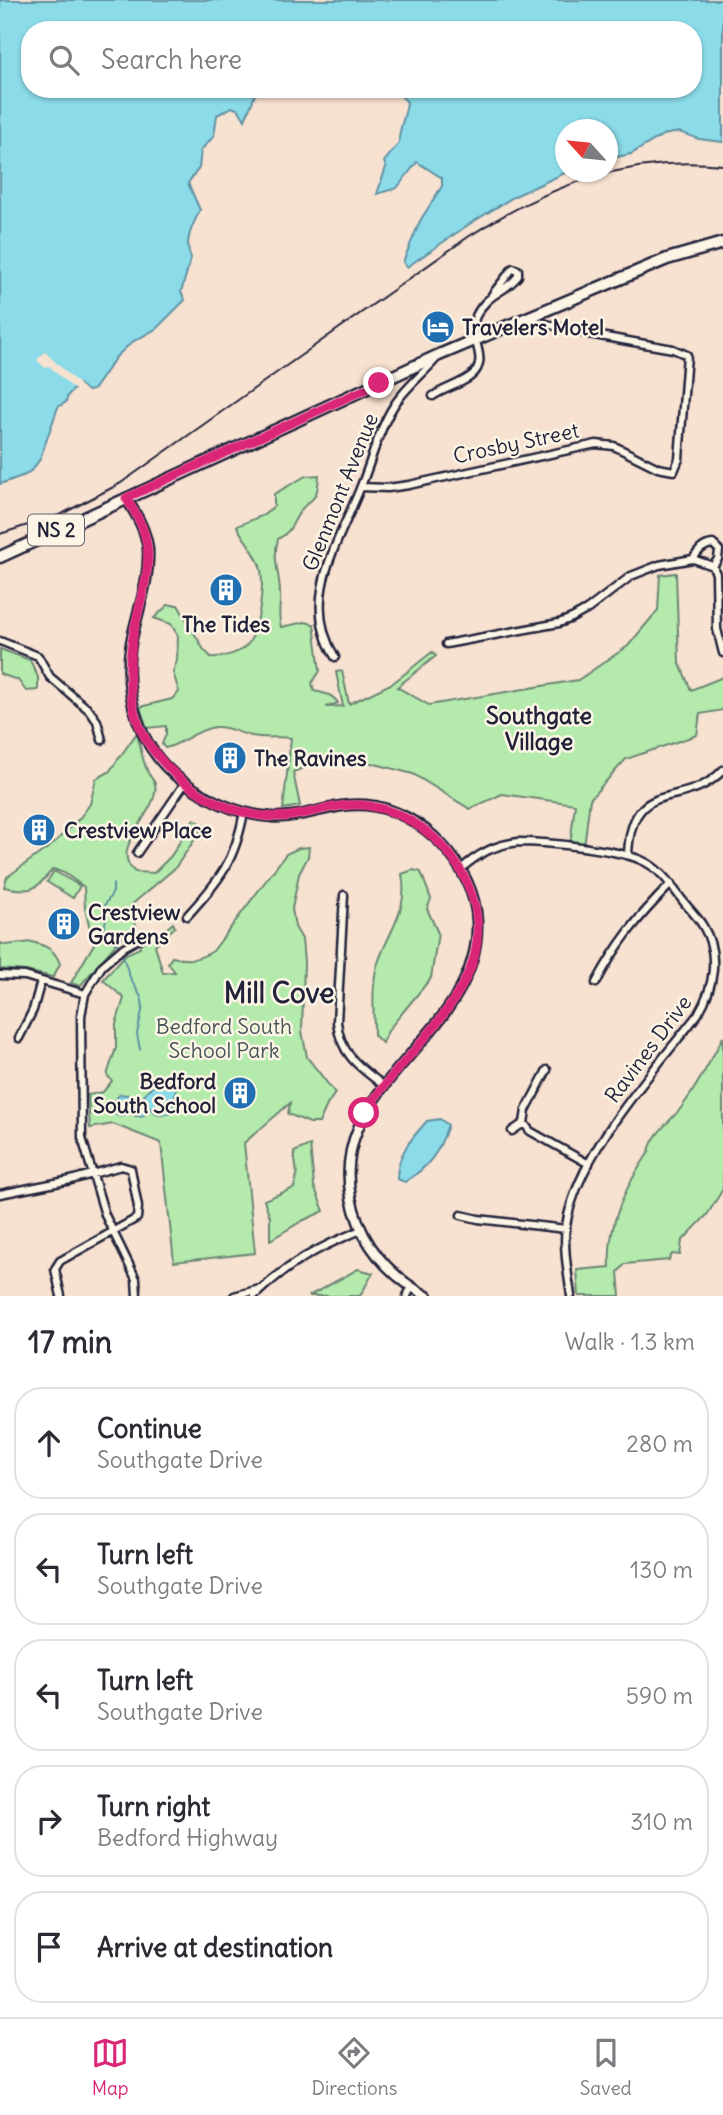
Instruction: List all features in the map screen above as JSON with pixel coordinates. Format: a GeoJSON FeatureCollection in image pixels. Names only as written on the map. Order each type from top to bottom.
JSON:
{"type":"FeatureCollection","features":[{"type":"Feature","properties":{"kind":"main road","name":"NS 2"},"geometry":{"type":"LineString","coordinates":[[0,557],[439,355],[667,259],[723,243]]}},
{"type":"Feature","properties":{"kind":"street"},"geometry":{"type":"LineString","coordinates":[[433,396],[477,371],[481,360],[472,330],[475,318],[482,305],[513,268],[518,270],[514,282],[492,295]]}},
{"type":"Feature","properties":{"kind":"street","name":"Crosby Street"},"geometry":{"type":"LineString","coordinates":[[361,487],[388,488],[409,485],[596,444],[614,446],[658,468],[674,471],[679,459],[687,355],[673,349],[583,333],[527,319]]}},
{"type":"Feature","properties":{"kind":"street","name":"Glenmont Avenue"},"geometry":{"type":"LineString","coordinates":[[335,657],[325,641],[319,604],[321,585],[391,409],[439,355]]}},
{"type":"Feature","properties":{"kind":"street"},"geometry":{"type":"LineString","coordinates":[[126,498],[139,518],[148,547],[148,564],[130,653],[129,684],[142,734],[167,768],[185,783],[224,805],[244,812],[272,817],[346,805],[367,805],[413,822],[435,837],[461,869],[472,894],[477,920],[476,947],[468,975],[453,1003],[383,1085],[364,1113],[353,1140],[350,1159],[351,1201],[361,1230],[409,1292],[427,1296]]}},
{"type":"Feature","properties":{"kind":"street"},"geometry":{"type":"LineString","coordinates":[[113,505],[139,518]]}},
{"type":"Feature","properties":{"kind":"street"},"geometry":{"type":"LineString","coordinates":[[693,559],[699,549],[713,544],[719,550],[718,559],[713,566]]}},
{"type":"Feature","properties":{"kind":"street"},"geometry":{"type":"LineString","coordinates":[[446,644],[559,623],[588,609],[631,576],[645,569],[693,559],[713,566]]}},
{"type":"Feature","properties":{"kind":"street"},"geometry":{"type":"LineString","coordinates":[[713,566],[716,574],[717,629],[722,648]]}},
{"type":"Feature","properties":{"kind":"street"},"geometry":{"type":"LineString","coordinates":[[0,640],[38,656],[50,677],[89,710],[97,721],[102,740]]}},
{"type":"Feature","properties":{"kind":"street"},"geometry":{"type":"LineString","coordinates":[[628,855],[629,835],[640,809],[653,801],[702,786],[723,770]]}},
{"type":"Feature","properties":{"kind":"street"},"geometry":{"type":"LineString","coordinates":[[137,852],[185,783]]}},
{"type":"Feature","properties":{"kind":"street"},"geometry":{"type":"LineString","coordinates":[[187,916],[226,870],[240,835],[244,812]]}},
{"type":"Feature","properties":{"kind":"street","name":"Ravines Drive"},"geometry":{"type":"LineString","coordinates":[[461,869],[482,852],[518,842],[628,855],[649,864],[671,884],[708,935],[713,960],[711,988],[698,1014],[613,1125],[578,1186],[566,1229],[571,1296]]}},
{"type":"Feature","properties":{"kind":"street"},"geometry":{"type":"LineString","coordinates":[[596,983],[624,935],[671,884]]}},
{"type":"Feature","properties":{"kind":"street"},"geometry":{"type":"LineString","coordinates":[[344,895],[338,1036],[353,1062],[383,1085]]}},
{"type":"Feature","properties":{"kind":"street"},"geometry":{"type":"LineString","coordinates":[[137,1296],[132,1267],[113,1232],[92,1175],[81,1126],[81,1016],[85,994],[102,965],[124,947],[142,937]]}},
{"type":"Feature","properties":{"kind":"street"},"geometry":{"type":"LineString","coordinates":[[0,975],[25,976],[85,994]]}},
{"type":"Feature","properties":{"kind":"street"},"geometry":{"type":"LineString","coordinates":[[19,1038],[33,1010],[41,981]]}},
{"type":"Feature","properties":{"kind":"street"},"geometry":{"type":"LineString","coordinates":[[547,1070],[526,1111],[524,1123],[530,1131],[589,1164]]}},
{"type":"Feature","properties":{"kind":"street"},"geometry":{"type":"LineString","coordinates":[[512,1131],[524,1123]]}},
{"type":"Feature","properties":{"kind":"street"},"geometry":{"type":"LineString","coordinates":[[0,1194],[92,1175],[121,1166],[131,1169],[137,1218],[57,1265],[55,1269],[61,1296]]}},
{"type":"Feature","properties":{"kind":"street"},"geometry":{"type":"LineString","coordinates":[[461,1215],[566,1229]]}},
{"type":"Feature","properties":{"kind":"street"},"geometry":{"type":"LineString","coordinates":[[254,1296],[288,1267],[315,1250],[361,1230]]}},
{"type":"Feature","properties":{"kind":"street"},"geometry":{"type":"LineString","coordinates":[[234,1296],[262,1288]]}},
{"type":"Feature","properties":{"kind":"green space"},"geometry":{"type":"Polygon","coordinates":[[[319,475],[316,495],[303,507],[287,533],[278,539],[276,554],[281,627],[305,622],[314,624],[320,671],[312,683],[314,691],[330,696],[338,703],[326,707],[343,706],[336,672],[342,671],[349,704],[393,683],[432,652],[436,656],[397,687],[429,705],[578,680],[628,646],[658,610],[660,575],[676,573],[679,662],[691,690],[723,677],[723,710],[700,714],[697,735],[626,759],[590,799],[584,847],[570,845],[575,804],[502,794],[470,809],[413,774],[349,757],[293,772],[300,806],[283,809],[291,738],[257,737],[215,727],[165,748],[162,744],[166,726],[147,728],[140,707],[172,699],[179,692],[173,672],[177,660],[178,636],[171,624],[154,618],[168,605],[178,605],[204,650],[211,657],[221,657],[243,649],[253,635],[258,617],[262,577],[257,558],[237,526],[264,515],[274,506],[274,494],[306,476],[319,475]]]}},
{"type":"Feature","properties":{"kind":"green space"},"geometry":{"type":"Polygon","coordinates":[[[0,649],[30,660],[38,677],[38,690],[26,691],[18,680],[0,674],[0,649]]]}},
{"type":"Feature","properties":{"kind":"green space"},"geometry":{"type":"Polygon","coordinates":[[[137,733],[145,766],[155,784],[155,795],[130,841],[127,852],[128,862],[135,872],[154,873],[171,856],[194,819],[204,826],[175,868],[130,906],[137,929],[122,937],[80,986],[71,983],[94,944],[85,909],[84,887],[53,869],[33,888],[21,890],[4,887],[7,877],[53,844],[79,819],[90,804],[96,779],[109,772],[137,733]]]}},
{"type":"Feature","properties":{"kind":"green space","name":"Bedford South School Park"},"geometry":{"type":"Polygon","coordinates":[[[309,847],[308,857],[299,874],[292,909],[295,927],[302,939],[304,962],[302,1031],[307,1057],[335,1093],[319,1123],[310,1123],[288,1114],[290,1103],[244,1143],[255,1253],[174,1262],[161,1143],[113,1124],[90,1128],[88,1095],[103,1092],[112,1081],[107,1075],[116,1048],[116,1024],[124,998],[103,980],[126,954],[140,948],[138,934],[151,930],[154,939],[173,923],[175,927],[155,945],[163,973],[175,972],[168,963],[172,957],[193,959],[213,951],[286,854],[309,847]],[[163,1080],[148,1091],[143,1101],[136,1103],[128,1095],[120,1116],[130,1113],[136,1116],[149,1107],[161,1115],[173,1112],[163,1080]]]}},
{"type":"Feature","properties":{"kind":"green space"},"geometry":{"type":"Polygon","coordinates":[[[413,870],[421,872],[431,899],[427,909],[438,933],[431,978],[389,1029],[382,1043],[374,1035],[374,979],[403,899],[402,874],[413,870]]]}},
{"type":"Feature","properties":{"kind":"green space"},"geometry":{"type":"Polygon","coordinates":[[[54,871],[80,886],[73,898],[47,882],[54,871]]]}},
{"type":"Feature","properties":{"kind":"green space"},"geometry":{"type":"Polygon","coordinates":[[[32,942],[46,947],[55,955],[60,964],[53,977],[0,969],[0,943],[6,945],[32,942]]]}},
{"type":"Feature","properties":{"kind":"green space"},"geometry":{"type":"Polygon","coordinates":[[[723,1037],[723,1189],[707,1215],[682,1241],[680,1255],[672,1254],[669,1260],[625,1264],[618,1272],[620,1296],[579,1296],[577,1270],[610,1267],[611,1236],[625,1193],[654,1139],[689,1096],[723,1037]]]}},
{"type":"Feature","properties":{"kind":"green space"},"geometry":{"type":"Polygon","coordinates":[[[310,1145],[314,1186],[324,1211],[270,1240],[270,1217],[264,1200],[294,1188],[297,1174],[294,1152],[310,1145]]]}},
{"type":"Feature","properties":{"kind":"green space"},"geometry":{"type":"Polygon","coordinates":[[[358,1269],[373,1273],[360,1296],[309,1296],[358,1269]]]}},
{"type":"Feature","properties":{"kind":"water"},"geometry":{"type":"Polygon","coordinates":[[[0,0],[723,0],[723,142],[699,139],[679,132],[663,135],[631,154],[618,157],[618,119],[555,119],[555,178],[515,196],[407,267],[403,262],[420,221],[442,186],[442,178],[417,162],[397,188],[377,194],[386,167],[384,162],[399,143],[407,102],[403,98],[702,98],[702,21],[21,21],[21,98],[254,98],[245,120],[239,110],[232,107],[217,115],[214,136],[201,150],[199,168],[188,183],[200,210],[188,239],[191,258],[181,292],[185,300],[156,329],[132,342],[116,357],[93,390],[87,391],[79,384],[68,395],[66,402],[58,407],[40,459],[25,475],[0,484],[0,0]]]}},
{"type":"Feature","properties":{"kind":"water"},"geometry":{"type":"Polygon","coordinates":[[[163,1080],[170,1081],[176,1088],[173,1112],[160,1114],[149,1107],[148,1112],[141,1117],[130,1113],[120,1116],[110,1113],[111,1106],[120,1094],[128,1095],[136,1103],[142,1101],[147,1091],[163,1080]]]}},
{"type":"Feature","properties":{"kind":"water"},"geometry":{"type":"Polygon","coordinates":[[[440,1119],[448,1125],[432,1158],[405,1182],[397,1179],[399,1162],[410,1141],[427,1121],[440,1119]]]}},
{"type":"Feature","properties":{"kind":"pier"},"geometry":{"type":"Polygon","coordinates":[[[45,352],[88,393],[87,395],[79,389],[77,392],[49,366],[45,368],[37,360],[45,352]]]}},
{"type":"Feature","properties":{"kind":"waterway"},"geometry":{"type":"LineString","coordinates":[[113,884],[113,892],[103,908],[106,917],[103,938],[118,944]]}},
{"type":"Feature","properties":{"kind":"waterway"},"geometry":{"type":"LineString","coordinates":[[122,954],[143,1006],[137,1034],[140,1050]]}},
{"type":"Feature","properties":{"kind":"railway"},"geometry":{"type":"LineString","coordinates":[[0,534],[62,514],[121,483],[468,237],[528,203],[558,189],[621,170],[688,163],[723,165]]}},
{"type":"Feature","properties":{"kind":"place","name":"Travelers Motel"},"geometry":{"type":"Point","coordinates":[438,327]}},
{"type":"Feature","properties":{"kind":"place","name":"The Tides"},"geometry":{"type":"Point","coordinates":[226,590]}},
{"type":"Feature","properties":{"kind":"place","name":"The Ravines"},"geometry":{"type":"Point","coordinates":[230,758]}},
{"type":"Feature","properties":{"kind":"place","name":"Crestview Place"},"geometry":{"type":"Point","coordinates":[39,830]}},
{"type":"Feature","properties":{"kind":"place","name":"Crestview Gardens"},"geometry":{"type":"Point","coordinates":[64,924]}},
{"type":"Feature","properties":{"kind":"place","name":"Bedford South School"},"geometry":{"type":"Point","coordinates":[240,1093]}},
{"type":"Feature","properties":{"kind":"district","name":"Southgate Village"},"geometry":{"type":"Point","coordinates":[539,728]}},
{"type":"Feature","properties":{"kind":"district","name":"Mill Cove"},"geometry":{"type":"Point","coordinates":[279,993]}},
{"type":"Feature","properties":{"kind":"route"},"geometry":{"type":"LineString","coordinates":[[364,1113],[383,1085],[453,1003],[468,975],[476,947],[477,920],[472,894],[461,869],[435,837],[395,813],[367,805],[346,805],[291,816],[272,817],[244,812],[199,792],[167,768],[142,734],[129,684],[128,663],[144,589],[148,547],[139,518],[126,498],[379,383]]}}]}
